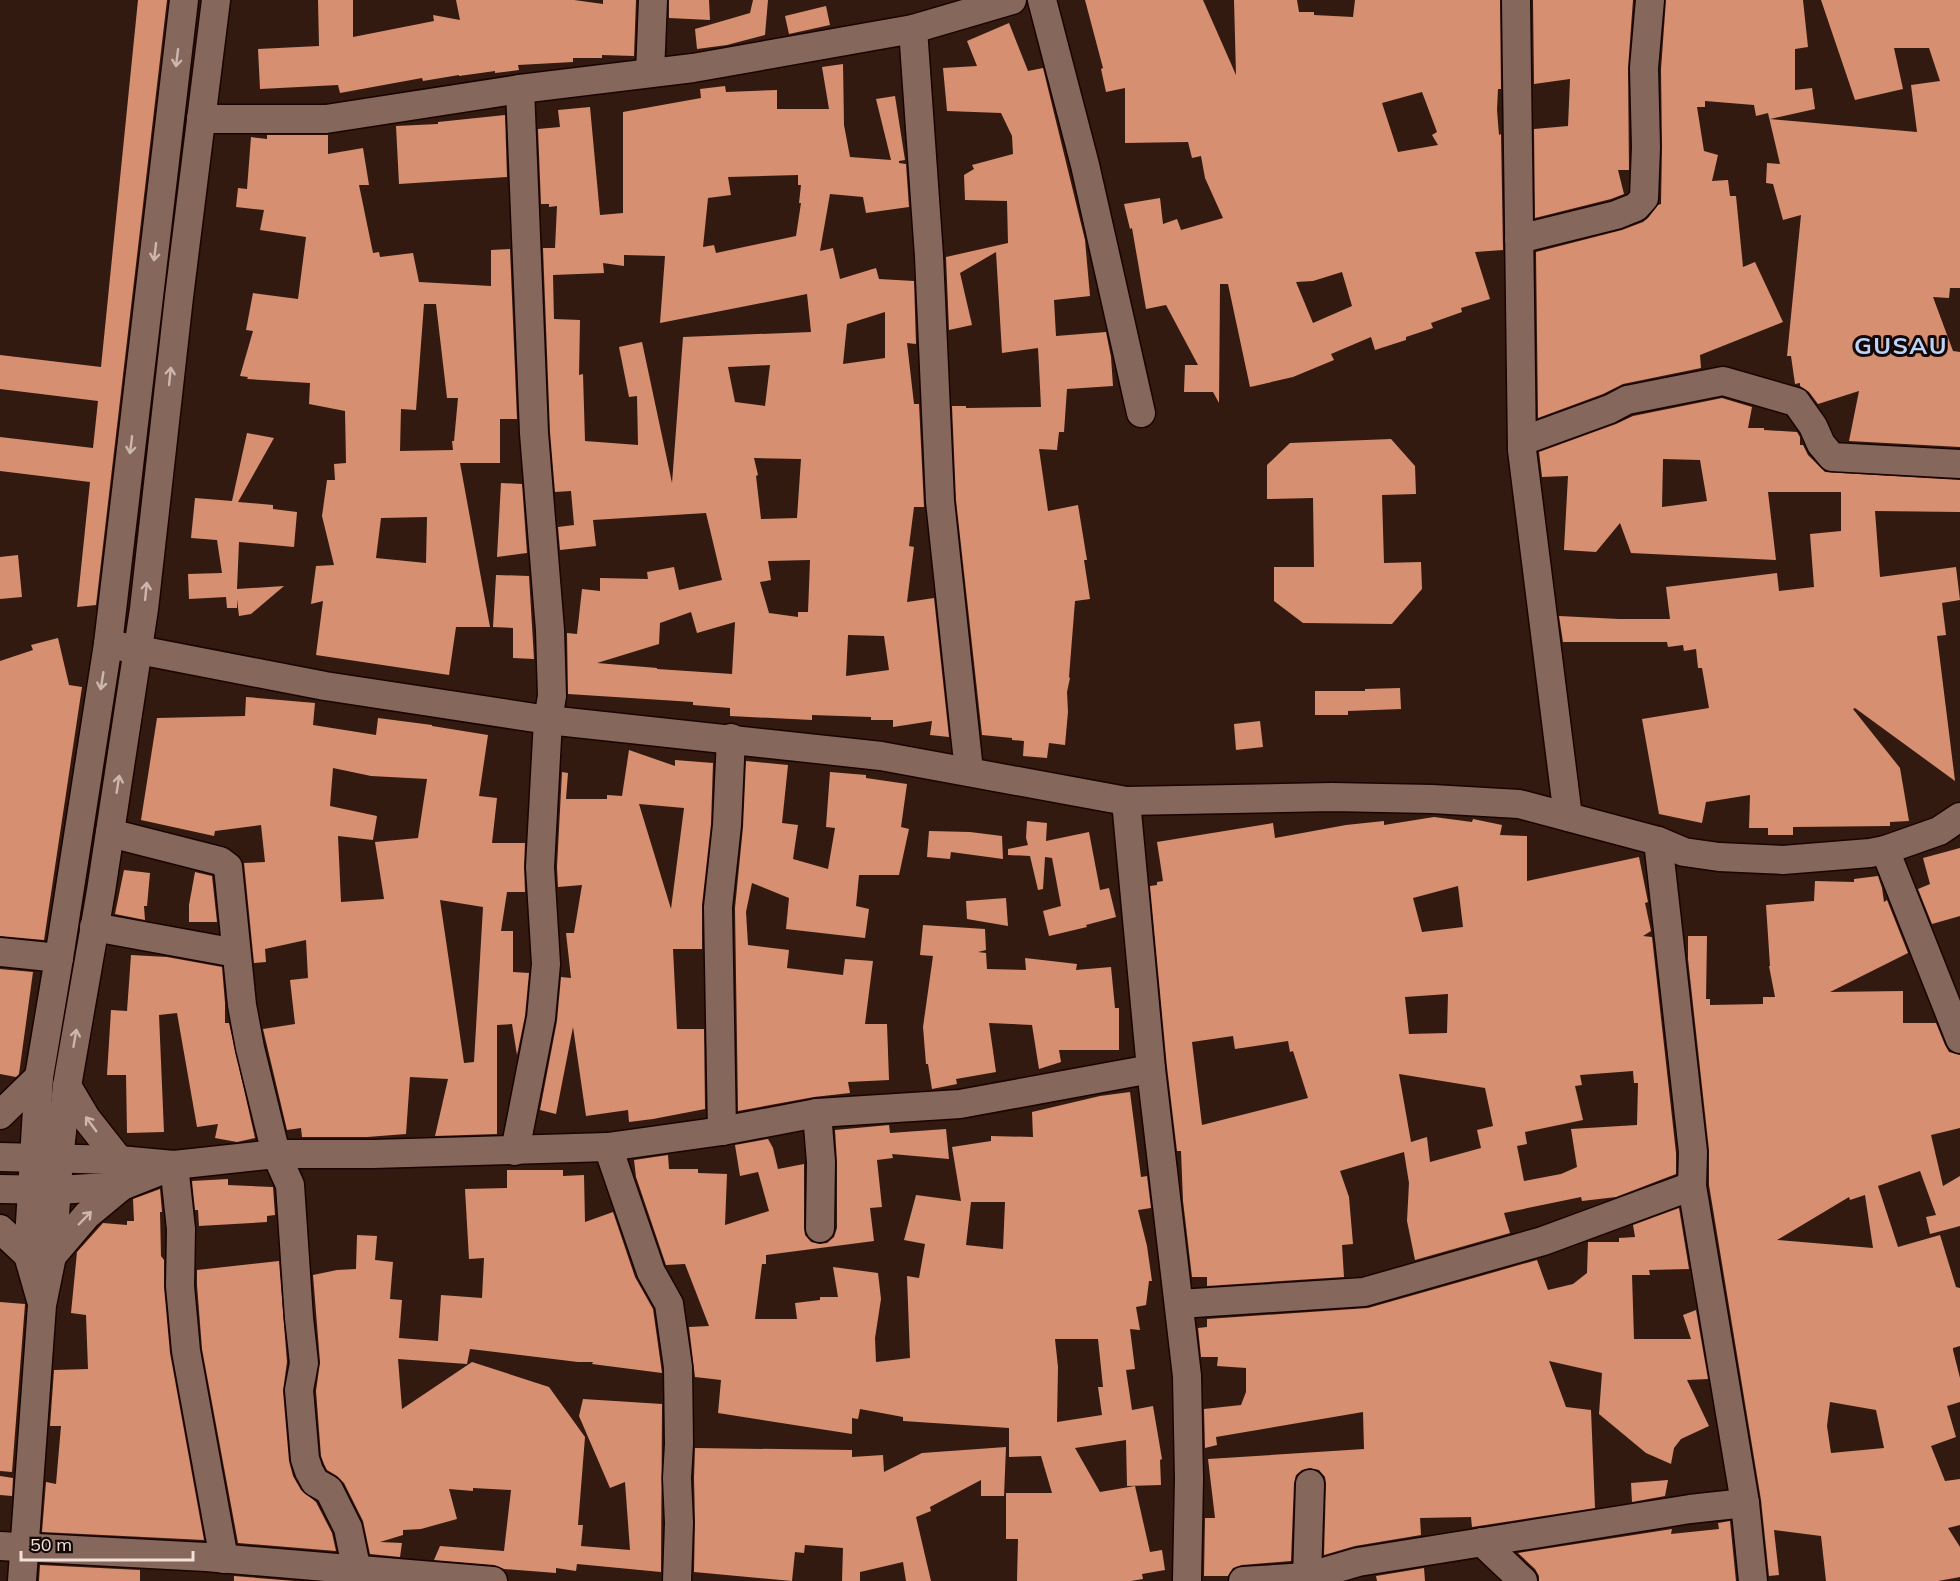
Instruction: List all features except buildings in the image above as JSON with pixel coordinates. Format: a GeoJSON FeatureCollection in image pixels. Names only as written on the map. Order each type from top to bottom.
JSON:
{"type":"FeatureCollection","features":[{"type":"Feature","properties":{"kind":"street"},"geometry":{"type":"LineString","coordinates":[[22,1581],[13,1547],[42,1305],[40,1256],[46,1158],[39,1077],[108,644],[184,0]]}},
{"type":"Feature","properties":{"kind":"street"},"geometry":{"type":"LineString","coordinates":[[46,1158],[67,1086],[138,650],[216,0]]}},
{"type":"Feature","properties":{"kind":"street"},"geometry":{"type":"LineString","coordinates":[[651,73],[653,0]]}},
{"type":"Feature","properties":{"kind":"street"},"geometry":{"type":"LineString","coordinates":[[201,119],[326,119],[520,89],[693,68],[913,29],[1012,0]]}},
{"type":"Feature","properties":{"kind":"street"},"geometry":{"type":"LineString","coordinates":[[1042,0],[1085,165],[1141,413]]}},
{"type":"Feature","properties":{"kind":"street"},"geometry":{"type":"LineString","coordinates":[[1516,0],[1522,441],[1568,817]]}},
{"type":"Feature","properties":{"kind":"street"},"geometry":{"type":"LineString","coordinates":[[1520,239],[1616,215],[1636,207],[1644,198],[1646,147],[1644,68],[1650,0]]}},
{"type":"Feature","properties":{"kind":"street"},"geometry":{"type":"LineString","coordinates":[[913,29],[929,256],[940,501],[969,771]]}},
{"type":"Feature","properties":{"kind":"street"},"geometry":{"type":"LineString","coordinates":[[515,1151],[541,1018],[546,964],[540,867],[548,720],[552,696],[550,630],[534,433],[520,89]]}},
{"type":"Feature","properties":{"kind":"street"},"geometry":{"type":"LineString","coordinates":[[1522,441],[1610,409],[1627,400],[1723,381],[1796,402],[1814,426],[1821,444],[1832,457],[1960,464]]}},
{"type":"Feature","properties":{"kind":"street"},"geometry":{"type":"LineString","coordinates":[[108,644],[325,686],[548,720],[881,756],[1126,801],[1332,797],[1519,804],[1658,841],[1684,852],[1719,857],[1783,860],[1870,853],[1939,831],[1960,817]]}},
{"type":"Feature","properties":{"kind":"street"},"geometry":{"type":"LineString","coordinates":[[722,1131],[718,907],[727,825],[731,738]]}},
{"type":"Feature","properties":{"kind":"street"},"geometry":{"type":"LineString","coordinates":[[1126,801],[1150,1070],[1187,1376],[1189,1479],[1186,1581]]}},
{"type":"Feature","properties":{"kind":"street"},"geometry":{"type":"LineString","coordinates":[[110,833],[220,861],[228,867],[236,953],[250,1048],[276,1154],[290,1185],[298,1318],[304,1363],[299,1390],[305,1459],[315,1482],[330,1490],[344,1518],[358,1576]]}},
{"type":"Feature","properties":{"kind":"street"},"geometry":{"type":"LineString","coordinates":[[1658,841],[1693,1152],[1692,1186],[1745,1503],[1753,1581]]}},
{"type":"Feature","properties":{"kind":"street"},"geometry":{"type":"LineString","coordinates":[[1885,850],[1960,1038]]}},
{"type":"Feature","properties":{"kind":"street"},"geometry":{"type":"LineString","coordinates":[[94,927],[236,953]]}},
{"type":"Feature","properties":{"kind":"street"},"geometry":{"type":"LineString","coordinates":[[0,952],[59,958]]}},
{"type":"Feature","properties":{"kind":"street"},"geometry":{"type":"LineString","coordinates":[[0,1189],[44,1190],[121,1173],[276,1154],[373,1154],[608,1147],[722,1131],[817,1113],[960,1104],[1150,1070]]}},
{"type":"Feature","properties":{"kind":"street"},"geometry":{"type":"LineString","coordinates":[[0,1115],[39,1077]]}},
{"type":"Feature","properties":{"kind":"street"},"geometry":{"type":"LineString","coordinates":[[67,1086],[121,1173]]}},
{"type":"Feature","properties":{"kind":"street"},"geometry":{"type":"LineString","coordinates":[[817,1113],[821,1162],[820,1228]]}},
{"type":"Feature","properties":{"kind":"street"},"geometry":{"type":"LineString","coordinates":[[608,1147],[651,1272],[669,1304],[678,1367],[677,1581]]}},
{"type":"Feature","properties":{"kind":"street"},"geometry":{"type":"LineString","coordinates":[[0,1157],[46,1158],[121,1173]]}},
{"type":"Feature","properties":{"kind":"street"},"geometry":{"type":"LineString","coordinates":[[174,1165],[181,1229],[180,1286],[186,1351],[213,1566]]}},
{"type":"Feature","properties":{"kind":"street"},"geometry":{"type":"LineString","coordinates":[[40,1256],[87,1215],[121,1173]]}},
{"type":"Feature","properties":{"kind":"street"},"geometry":{"type":"LineString","coordinates":[[1179,1304],[1364,1292],[1543,1241],[1692,1186]]}},
{"type":"Feature","properties":{"kind":"street"},"geometry":{"type":"LineString","coordinates":[[0,1229],[40,1256]]}},
{"type":"Feature","properties":{"kind":"street"},"geometry":{"type":"LineString","coordinates":[[1306,1577],[1310,1484]]}},
{"type":"Feature","properties":{"kind":"street"},"geometry":{"type":"LineString","coordinates":[[1243,1581],[1306,1577],[1358,1562],[1690,1509],[1745,1503]]}},
{"type":"Feature","properties":{"kind":"street"},"geometry":{"type":"LineString","coordinates":[[1482,1542],[1523,1581]]}},
{"type":"Feature","properties":{"kind":"street"},"geometry":{"type":"LineString","coordinates":[[13,1547],[213,1566],[358,1576],[493,1581]]}},
{"type":"Feature","properties":{"kind":"district","name":"GUSAU"},"geometry":{"type":"Point","coordinates":[1901,345]}}]}
